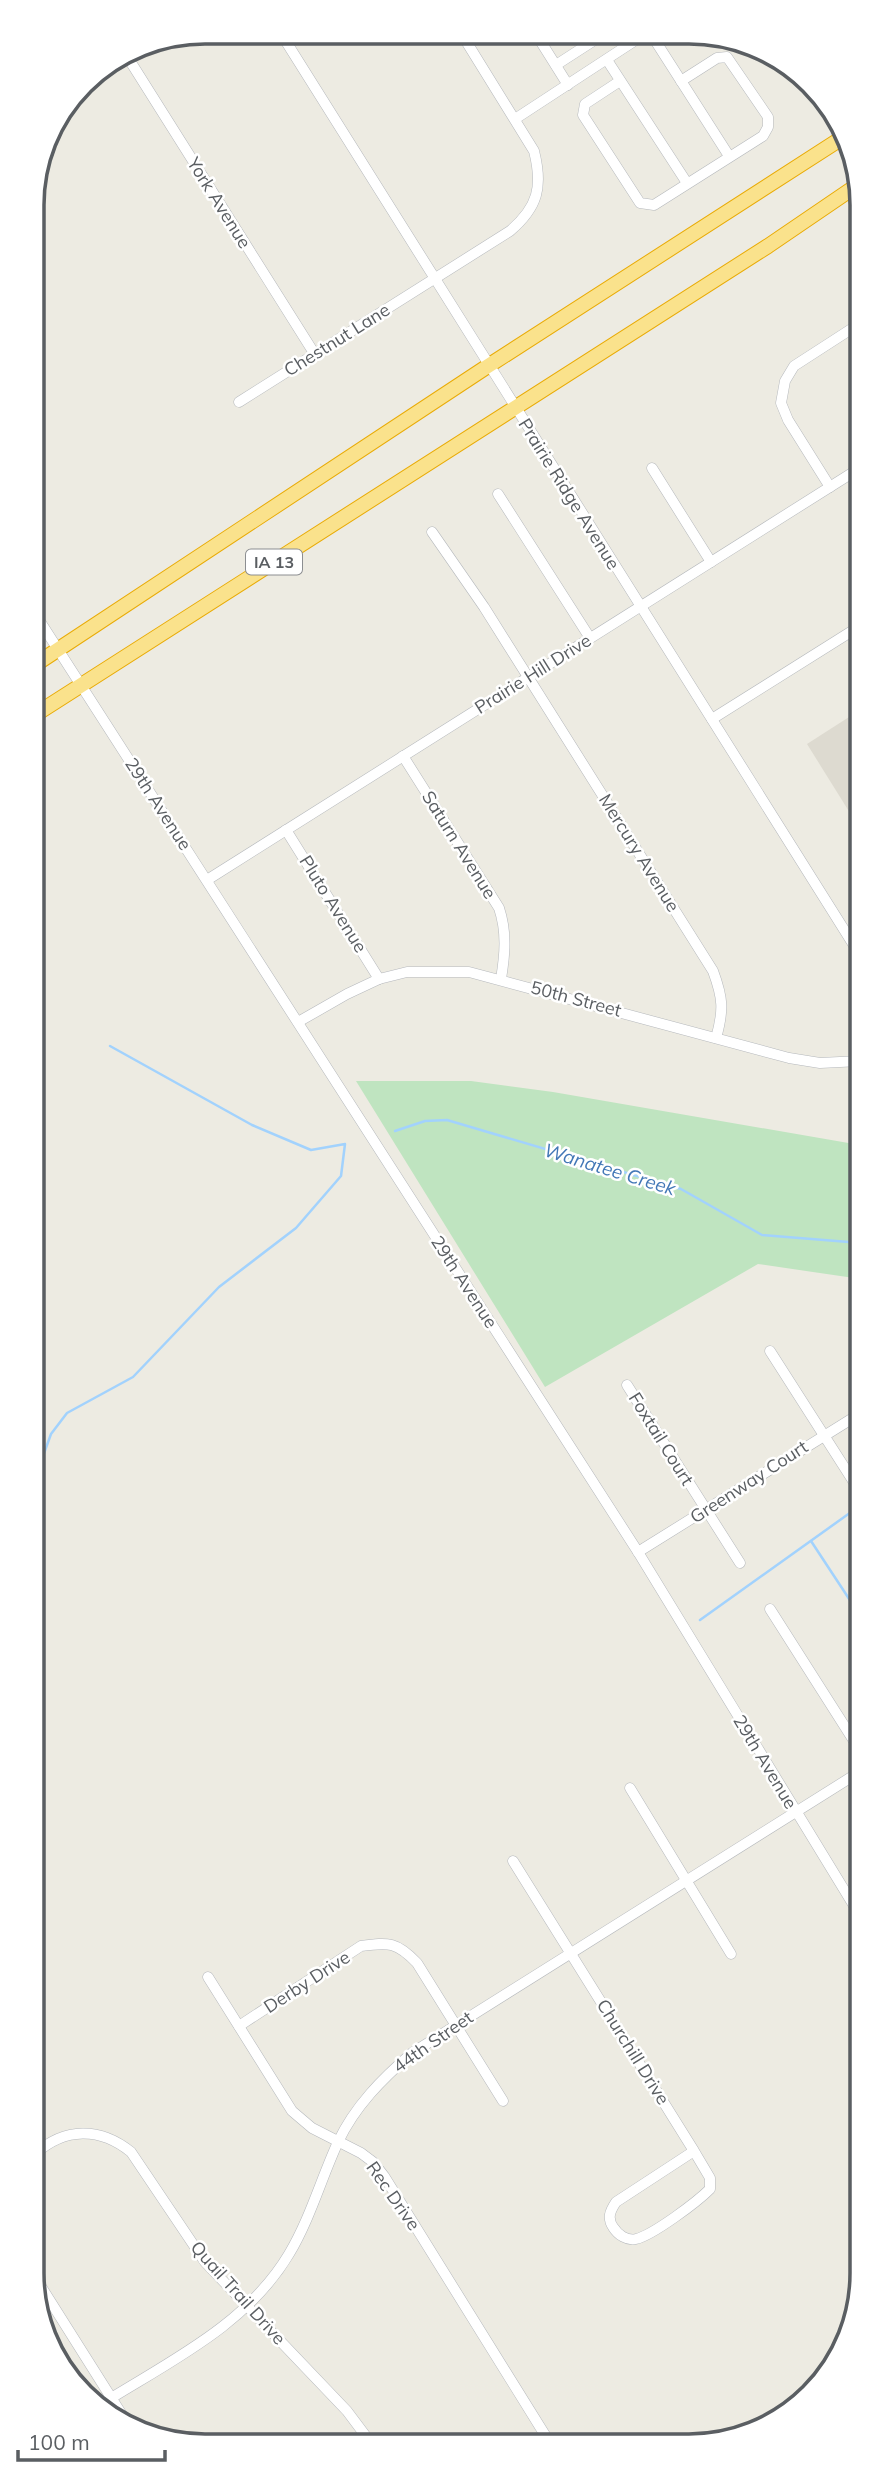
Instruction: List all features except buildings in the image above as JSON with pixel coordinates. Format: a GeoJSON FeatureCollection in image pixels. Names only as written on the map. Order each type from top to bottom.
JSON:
{"type":"FeatureCollection","features":[{"type":"Feature","properties":{"kind":"highway","name":"IA 13"},"geometry":{"type":"LineString","coordinates":[[44,659],[488,366],[837,141]]}},
{"type":"Feature","properties":{"kind":"highway","name":"IA 13"},"geometry":{"type":"LineString","coordinates":[[44,709],[768,246],[849,191]]}},
{"type":"Feature","properties":{"kind":"street","name":"Prairie Ridge Avenue"},"geometry":{"type":"LineString","coordinates":[[287,44],[850,939]]}},
{"type":"Feature","properties":{"kind":"street","name":"Chestnut Lane"},"geometry":{"type":"LineString","coordinates":[[239,402],[510,232],[525,218],[538,192],[539,171],[534,151],[468,44]]}},
{"type":"Feature","properties":{"kind":"street"},"geometry":{"type":"LineString","coordinates":[[542,44],[568,85]]}},
{"type":"Feature","properties":{"kind":"street"},"geometry":{"type":"LineString","coordinates":[[556,65],[589,44]]}},
{"type":"Feature","properties":{"kind":"street"},"geometry":{"type":"LineString","coordinates":[[515,119],[630,44]]}},
{"type":"Feature","properties":{"kind":"street"},"geometry":{"type":"LineString","coordinates":[[657,44],[729,156]]}},
{"type":"Feature","properties":{"kind":"street"},"geometry":{"type":"LineString","coordinates":[[620,80],[585,104],[583,115],[640,203],[648,206],[654,205],[763,135],[768,127],[768,117],[727,57],[717,58],[681,81]]}},
{"type":"Feature","properties":{"kind":"street"},"geometry":{"type":"LineString","coordinates":[[607,60],[687,183]]}},
{"type":"Feature","properties":{"kind":"street","name":"York Avenue"},"geometry":{"type":"LineString","coordinates":[[131,62],[314,353]]}},
{"type":"Feature","properties":{"kind":"street"},"geometry":{"type":"LineString","coordinates":[[830,487],[788,420],[781,403],[785,381],[794,366],[850,330]]}},
{"type":"Feature","properties":{"kind":"street"},"geometry":{"type":"LineString","coordinates":[[652,468],[711,562]]}},
{"type":"Feature","properties":{"kind":"street","name":"Prairie Hill Drive"},"geometry":{"type":"LineString","coordinates":[[207,880],[850,474]]}},
{"type":"Feature","properties":{"kind":"street"},"geometry":{"type":"LineString","coordinates":[[498,494],[590,638]]}},
{"type":"Feature","properties":{"kind":"street","name":"Mercury Avenue"},"geometry":{"type":"LineString","coordinates":[[432,532],[484,607],[713,971],[722,997],[722,1017],[716,1038]]}},
{"type":"Feature","properties":{"kind":"street","name":"29th Avenue"},"geometry":{"type":"LineString","coordinates":[[44,627],[638,1552],[850,1900]]}},
{"type":"Feature","properties":{"kind":"street"},"geometry":{"type":"LineString","coordinates":[[712,719],[850,632]]}},
{"type":"Feature","properties":{"kind":"street","name":"Saturn Avenue"},"geometry":{"type":"LineString","coordinates":[[403,756],[499,908],[505,927],[501,979]]}},
{"type":"Feature","properties":{"kind":"street","name":"Pluto Avenue"},"geometry":{"type":"LineString","coordinates":[[286,830],[379,979]]}},
{"type":"Feature","properties":{"kind":"street","name":"50th Street"},"geometry":{"type":"LineString","coordinates":[[298,1023],[379,979],[407,972],[470,972],[789,1058],[820,1063],[850,1062]]}},
{"type":"Feature","properties":{"kind":"street"},"geometry":{"type":"LineString","coordinates":[[770,1351],[850,1476]]}},
{"type":"Feature","properties":{"kind":"street","name":"Foxtail Court"},"geometry":{"type":"LineString","coordinates":[[628,1385],[740,1563]]}},
{"type":"Feature","properties":{"kind":"street","name":"Greenway Court"},"geometry":{"type":"LineString","coordinates":[[638,1552],[850,1419]]}},
{"type":"Feature","properties":{"kind":"street"},"geometry":{"type":"LineString","coordinates":[[769,1609],[850,1735]]}},
{"type":"Feature","properties":{"kind":"street","name":"44th Street"},"geometry":{"type":"LineString","coordinates":[[107,2401],[221,2329],[247,2307],[269,2283],[304,2227],[338,2142],[365,2100],[385,2076],[412,2053],[850,1778]]}},
{"type":"Feature","properties":{"kind":"street"},"geometry":{"type":"LineString","coordinates":[[630,1788],[731,1954]]}},
{"type":"Feature","properties":{"kind":"street","name":"Churchill Drive"},"geometry":{"type":"LineString","coordinates":[[513,1861],[571,1953],[694,2151],[710,2178],[710,2189],[699,2200],[646,2235],[635,2239],[624,2238],[615,2231],[610,2221],[610,2211],[615,2202],[694,2151]]}},
{"type":"Feature","properties":{"kind":"street","name":"Derby Drive"},"geometry":{"type":"LineString","coordinates":[[239,2026],[361,1946],[385,1943],[402,1947],[417,1963],[503,2101]]}},
{"type":"Feature","properties":{"kind":"street","name":"Rec Drive"},"geometry":{"type":"LineString","coordinates":[[208,1977],[292,2111],[312,2129],[361,2153],[373,2162],[384,2176],[544,2434]]}},
{"type":"Feature","properties":{"kind":"street","name":"Quail Trail Drive"},"geometry":{"type":"LineString","coordinates":[[44,2147],[69,2135],[99,2135],[116,2140],[131,2152],[205,2262],[347,2411],[364,2434]]}},
{"type":"Feature","properties":{"kind":"street"},"geometry":{"type":"LineString","coordinates":[[45,2293],[118,2409]]}},
{"type":"Feature","properties":{"kind":"shaded area"},"geometry":{"type":"Polygon","coordinates":[[[850,716],[850,813],[807,744],[850,716]]]}},
{"type":"Feature","properties":{"kind":"green space"},"geometry":{"type":"Polygon","coordinates":[[[356,1081],[471,1081],[553,1092],[850,1143],[850,1277],[758,1264],[545,1387],[356,1081]]]}},
{"type":"Feature","properties":{"kind":"waterway","name":"Wanatee Creek"},"geometry":{"type":"LineString","coordinates":[[44,1453],[51,1434],[67,1413],[133,1377],[219,1287],[296,1228],[341,1176],[345,1144],[311,1150],[252,1125],[110,1046]]}},
{"type":"Feature","properties":{"kind":"waterway","name":"Wanatee Creek"},"geometry":{"type":"LineString","coordinates":[[395,1131],[425,1121],[447,1120],[681,1189],[762,1235],[850,1242]]}},
{"type":"Feature","properties":{"kind":"waterway"},"geometry":{"type":"LineString","coordinates":[[700,1620],[850,1513]]}},
{"type":"Feature","properties":{"kind":"waterway"},"geometry":{"type":"LineString","coordinates":[[811,1541],[850,1600]]}}]}
